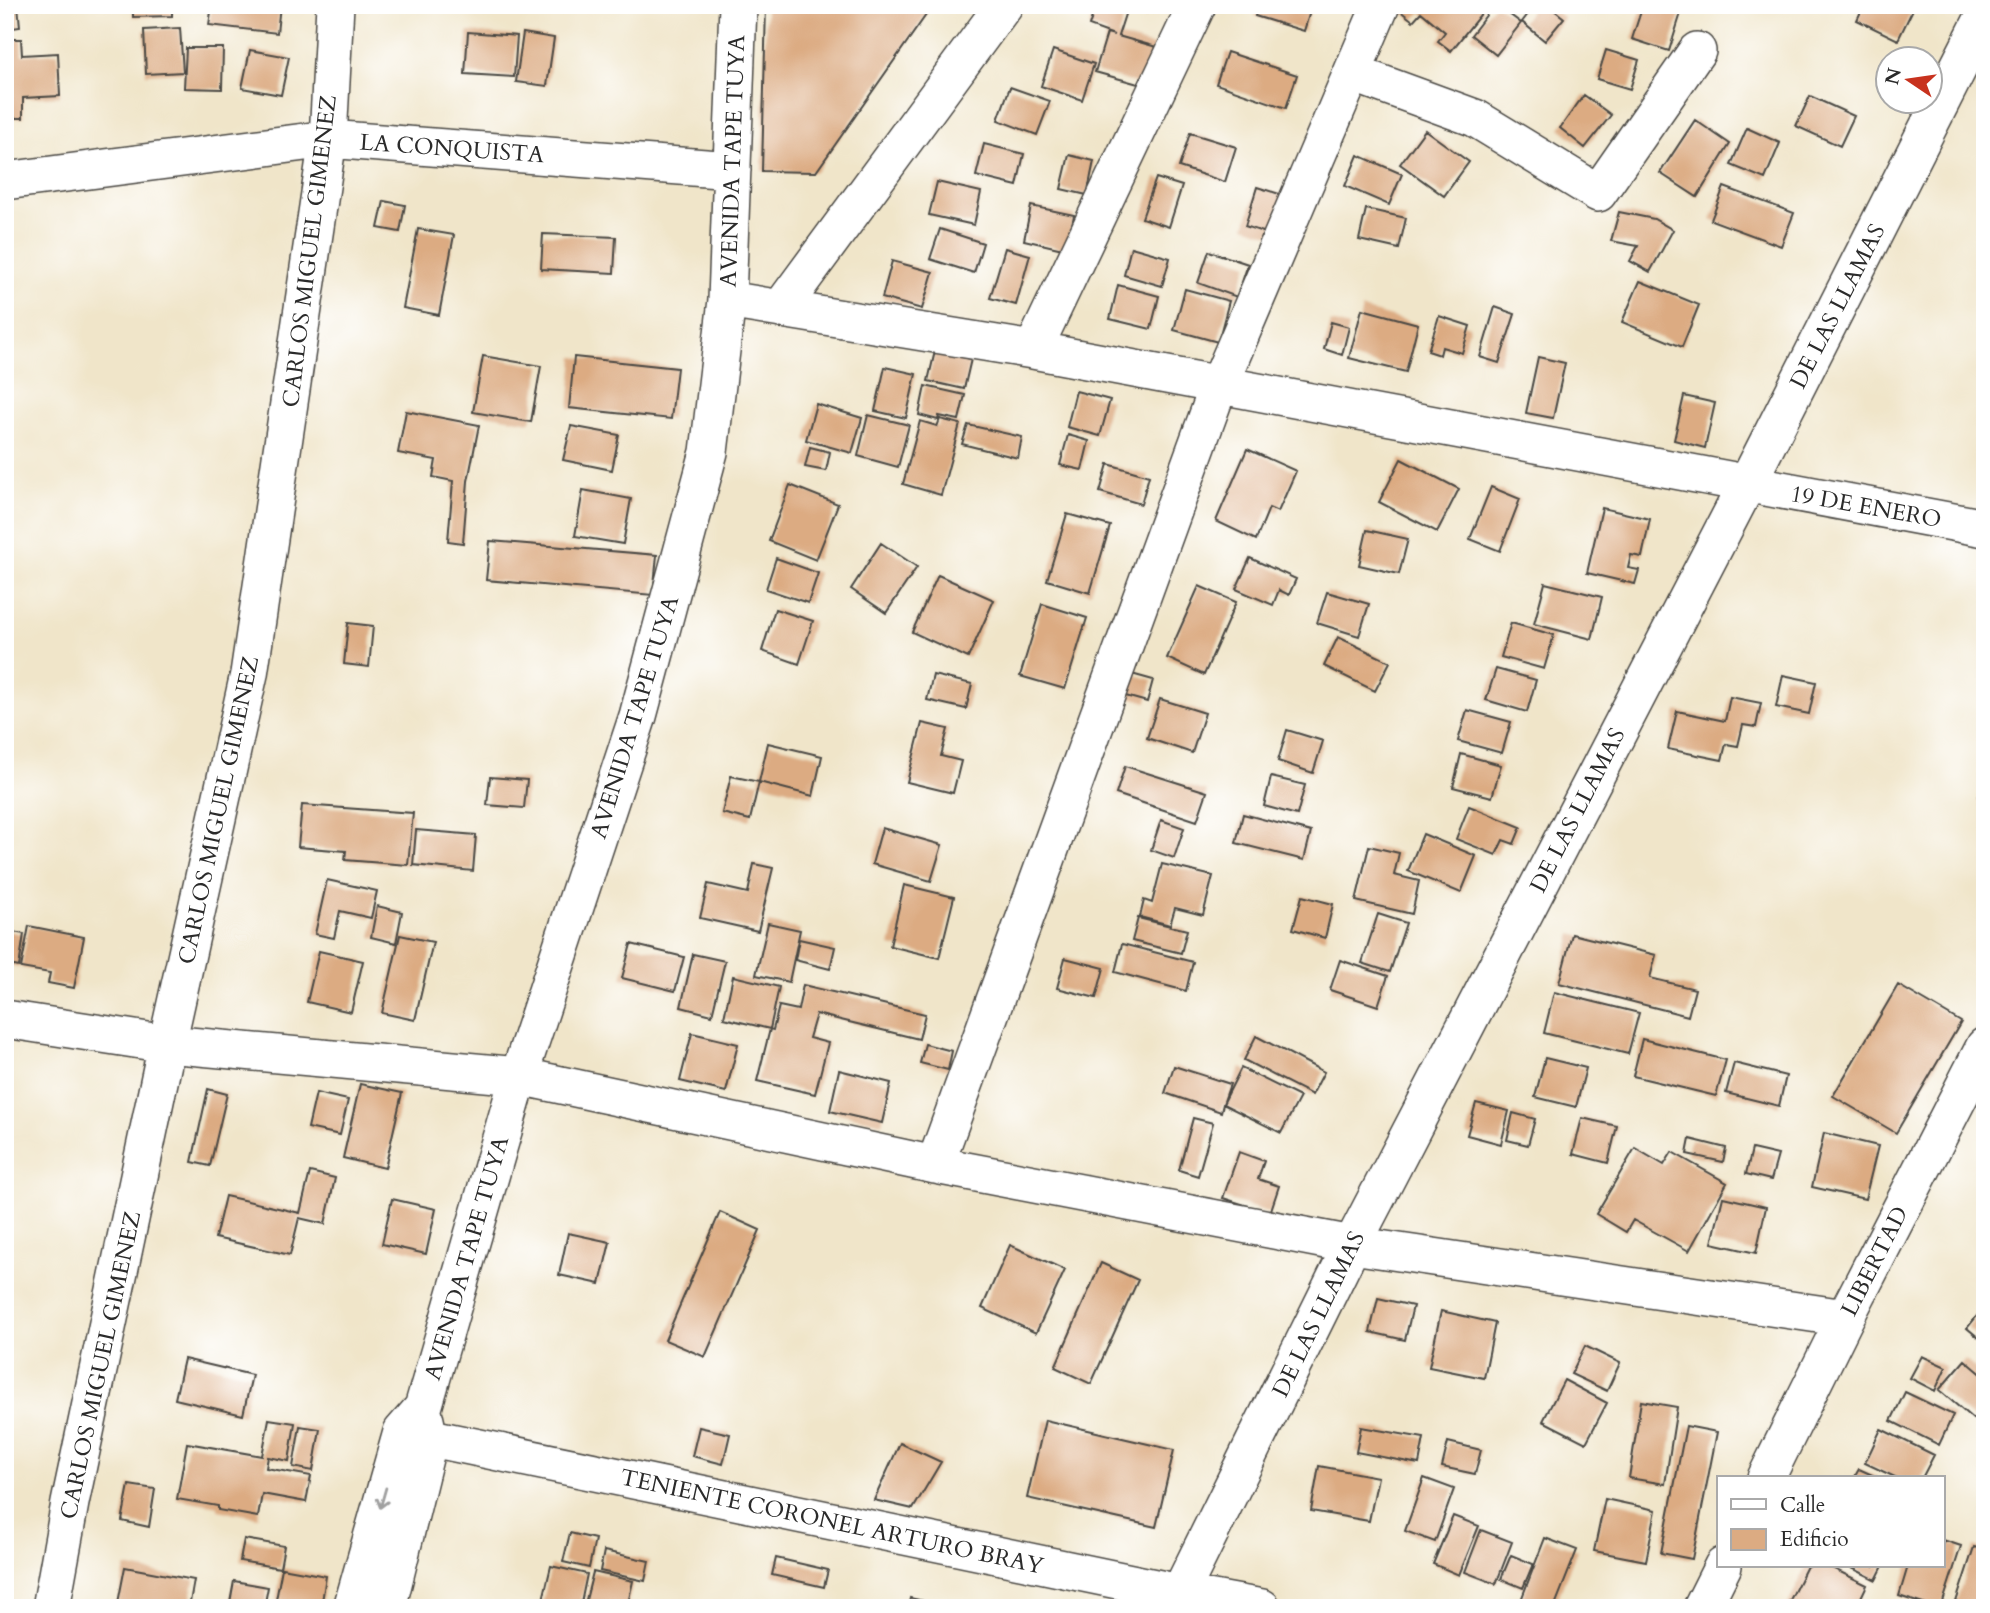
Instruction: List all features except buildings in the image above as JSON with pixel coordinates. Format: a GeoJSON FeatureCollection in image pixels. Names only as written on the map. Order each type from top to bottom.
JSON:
{"type":"FeatureCollection","features":[{"type":"Feature","properties":{"kind":"street","name":"CARLOS MIGUEL GIMENEZ"},"geometry":{"type":"LineString","coordinates":[[51,1608],[70,1503],[167,1044],[250,674],[328,139],[335,5]]}},
{"type":"Feature","properties":{"kind":"street","name":"AVENIDA TAPE TUYA"},"geometry":{"type":"LineString","coordinates":[[352,1608],[418,1426],[519,1076],[638,716],[709,452],[727,300],[738,5]]}},
{"type":"Feature","properties":{"kind":"street"},"geometry":{"type":"LineString","coordinates":[[781,307],[1004,5]]}},
{"type":"Feature","properties":{"kind":"street"},"geometry":{"type":"LineString","coordinates":[[1033,350],[1197,5]]}},
{"type":"Feature","properties":{"kind":"street"},"geometry":{"type":"LineString","coordinates":[[935,1166],[1219,385],[1381,5]]}},
{"type":"Feature","properties":{"kind":"street","name":"DE LAS LLAMAS"},"geometry":{"type":"LineString","coordinates":[[1177,1601],[1352,1245],[1747,484],[1985,15]]}},
{"type":"Feature","properties":{"kind":"street"},"geometry":{"type":"LineString","coordinates":[[1352,73],[1475,118],[1598,193],[1697,51]]}},
{"type":"Feature","properties":{"kind":"street","name":"LA CONQUISTA"},"geometry":{"type":"LineString","coordinates":[[5,181],[328,139],[732,170]]}},
{"type":"Feature","properties":{"kind":"street","name":"19 DE ENERO"},"geometry":{"type":"LineString","coordinates":[[727,300],[1033,350],[1985,528]]}},
{"type":"Feature","properties":{"kind":"street"},"geometry":{"type":"LineString","coordinates":[[5,1019],[167,1044],[519,1076],[935,1166],[1352,1245],[1844,1318]]}},
{"type":"Feature","properties":{"kind":"street","name":"LIBERTAD"},"geometry":{"type":"LineString","coordinates":[[1767,1476],[1844,1318],[1985,1046]]}},
{"type":"Feature","properties":{"kind":"street","name":"AVENIDA TAPE TUYA"},"geometry":{"type":"LineString","coordinates":[[387,1608],[418,1426]]}},
{"type":"Feature","properties":{"kind":"street","name":"TENIENTE CORONEL ARTURO BRAY"},"geometry":{"type":"LineString","coordinates":[[418,1426],[1177,1601],[1262,1608]]}},
{"type":"Feature","properties":{"kind":"street"},"geometry":{"type":"LineString","coordinates":[[1702,1608],[1722,1568]]}}]}
